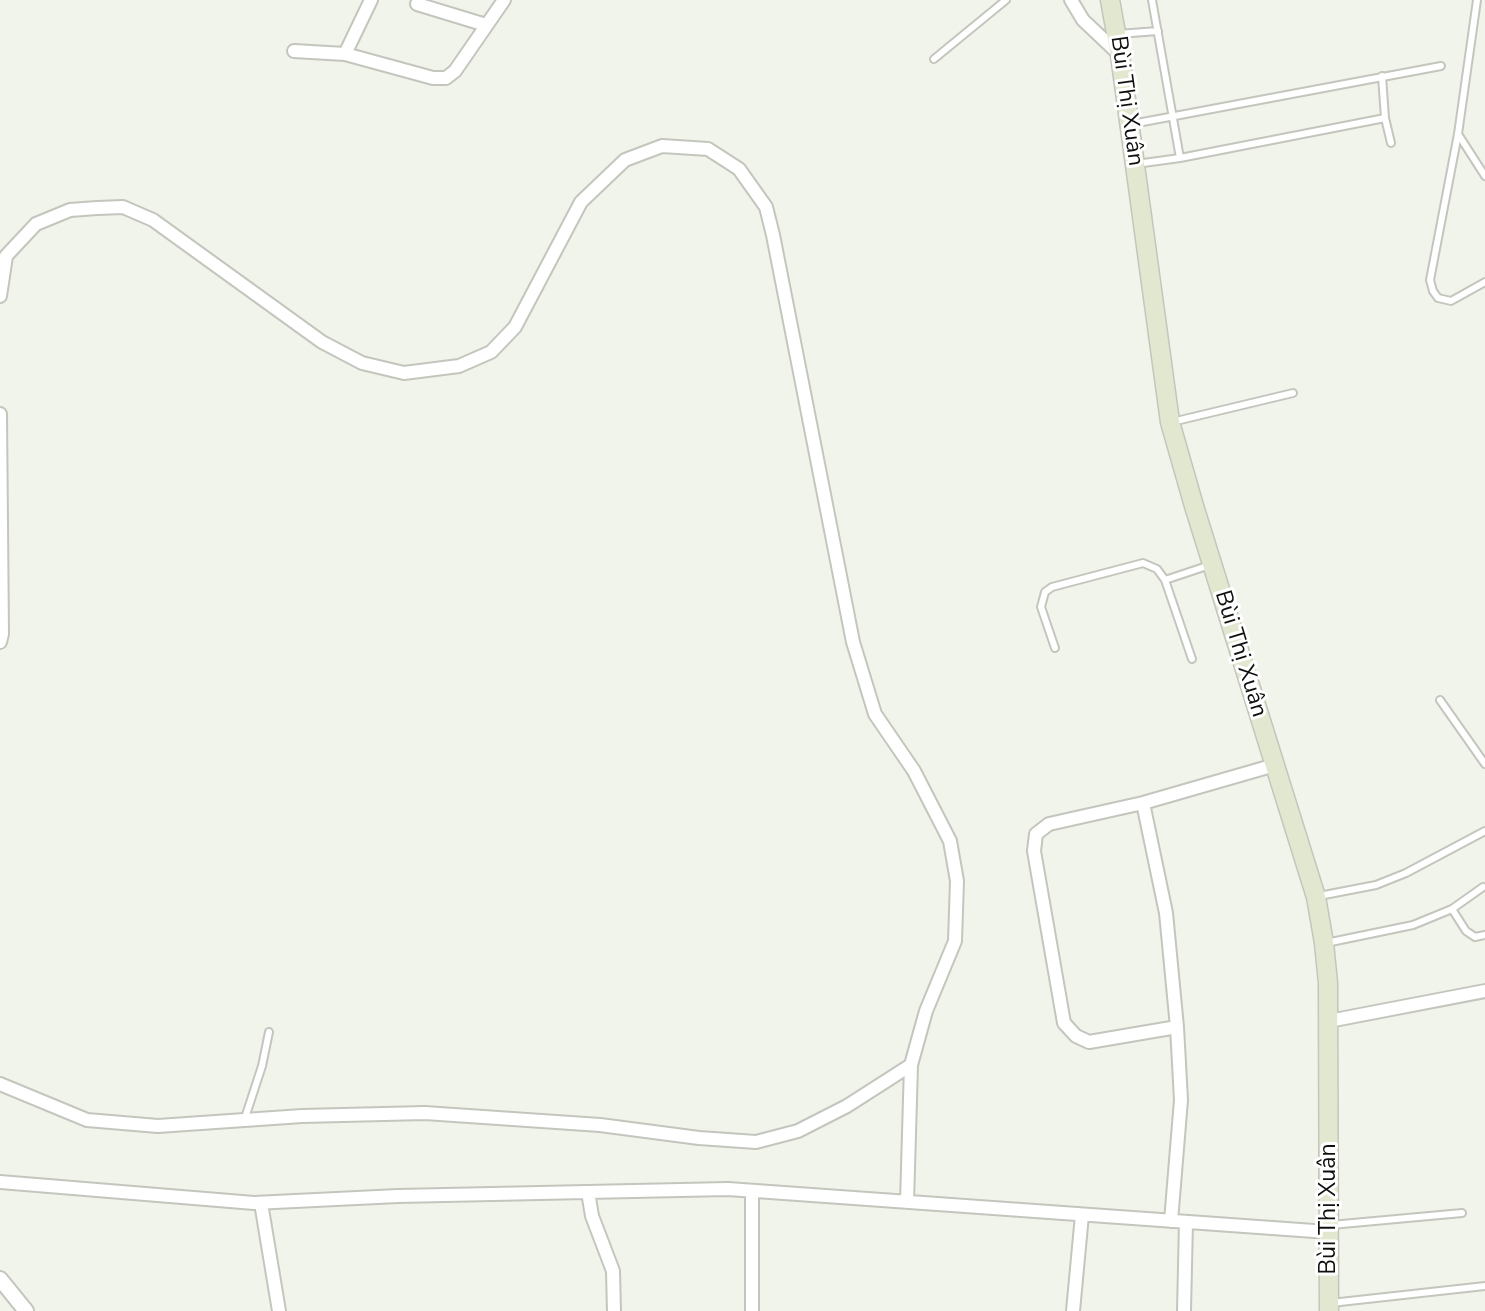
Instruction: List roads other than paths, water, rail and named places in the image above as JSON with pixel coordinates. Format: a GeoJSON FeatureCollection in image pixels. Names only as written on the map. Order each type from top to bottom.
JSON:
{"type":"FeatureCollection","features":[{"type":"Feature","properties":{"kind":"main road","name":"Bùi Thị Xuân"},"geometry":{"type":"LineString","coordinates":[[1110,0],[1130,125],[1170,422],[1315,897],[1324,943],[1329,1021],[1329,1307]]}},
{"type":"Feature","properties":{"kind":"street"},"geometry":{"type":"LineString","coordinates":[[345,54],[371,0]]}},
{"type":"Feature","properties":{"kind":"street"},"geometry":{"type":"LineString","coordinates":[[294,51],[345,54],[433,78],[446,78],[455,71],[504,0]]}},
{"type":"Feature","properties":{"kind":"street"},"geometry":{"type":"LineString","coordinates":[[1070,0],[1083,20],[1120,55]]}},
{"type":"Feature","properties":{"kind":"street"},"geometry":{"type":"LineString","coordinates":[[418,4],[486,25]]}},
{"type":"Feature","properties":{"kind":"street"},"geometry":{"type":"LineString","coordinates":[[0,296],[6,256],[36,224],[70,210],[122,207],[153,220],[322,342],[362,363],[404,373],[458,366],[491,352],[515,327],[581,202],[625,160],[662,146],[708,149],[739,169],[766,207],[774,235],[823,492],[860,666],[876,713],[914,771],[950,841],[957,881],[955,942],[926,1011],[911,1065],[907,1202]]}},
{"type":"Feature","properties":{"kind":"street"},"geometry":{"type":"LineString","coordinates":[[0,414],[0,642]]}},
{"type":"Feature","properties":{"kind":"street"},"geometry":{"type":"LineString","coordinates":[[1177,1027],[1088,1042],[1076,1036],[1064,1023],[1034,851],[1036,834],[1049,824],[1143,803],[1275,765]]}},
{"type":"Feature","properties":{"kind":"street"},"geometry":{"type":"LineString","coordinates":[[1143,803],[1166,913],[1177,1027],[1181,1100],[1171,1222]]}},
{"type":"Feature","properties":{"kind":"street"},"geometry":{"type":"LineString","coordinates":[[1329,1021],[1485,991]]}},
{"type":"Feature","properties":{"kind":"street"},"geometry":{"type":"LineString","coordinates":[[0,1084],[88,1121],[158,1126],[302,1116],[425,1113],[600,1125],[699,1138],[756,1142],[798,1131],[848,1106],[911,1065]]}},
{"type":"Feature","properties":{"kind":"street"},"geometry":{"type":"LineString","coordinates":[[0,1182],[261,1203],[398,1196],[727,1189],[1171,1222],[1328,1228]]}},
{"type":"Feature","properties":{"kind":"street"},"geometry":{"type":"LineString","coordinates":[[752,1191],[752,1311]]}},
{"type":"Feature","properties":{"kind":"street"},"geometry":{"type":"LineString","coordinates":[[588,1192],[590,1212],[613,1271],[614,1311]]}},
{"type":"Feature","properties":{"kind":"street"},"geometry":{"type":"LineString","coordinates":[[261,1203],[279,1311]]}},
{"type":"Feature","properties":{"kind":"street"},"geometry":{"type":"LineString","coordinates":[[1073,1311],[1082,1215]]}},
{"type":"Feature","properties":{"kind":"street"},"geometry":{"type":"LineString","coordinates":[[1184,1311],[1186,1222]]}},
{"type":"Feature","properties":{"kind":"street"},"geometry":{"type":"LineString","coordinates":[[0,1279],[26,1311]]}},
{"type":"Feature","properties":{"kind":"lane"},"geometry":{"type":"LineString","coordinates":[[934,59],[1006,0]]}},
{"type":"Feature","properties":{"kind":"lane"},"geometry":{"type":"LineString","coordinates":[[1152,0],[1180,158]]}},
{"type":"Feature","properties":{"kind":"lane"},"geometry":{"type":"LineString","coordinates":[[1477,0],[1458,134],[1430,280],[1438,298],[1451,301],[1485,282]]}},
{"type":"Feature","properties":{"kind":"lane"},"geometry":{"type":"LineString","coordinates":[[1116,34],[1158,31]]}},
{"type":"Feature","properties":{"kind":"lane"},"geometry":{"type":"LineString","coordinates":[[1130,125],[1441,66]]}},
{"type":"Feature","properties":{"kind":"lane"},"geometry":{"type":"LineString","coordinates":[[1382,76],[1385,118],[1391,143]]}},
{"type":"Feature","properties":{"kind":"lane"},"geometry":{"type":"LineString","coordinates":[[1135,164],[1180,158],[1385,118]]}},
{"type":"Feature","properties":{"kind":"lane"},"geometry":{"type":"LineString","coordinates":[[1458,134],[1485,176]]}},
{"type":"Feature","properties":{"kind":"lane"},"geometry":{"type":"LineString","coordinates":[[1170,422],[1293,393]]}},
{"type":"Feature","properties":{"kind":"lane"},"geometry":{"type":"LineString","coordinates":[[1055,648],[1041,607],[1045,592],[1052,587],[1143,563],[1157,569],[1165,580],[1192,659]]}},
{"type":"Feature","properties":{"kind":"lane"},"geometry":{"type":"LineString","coordinates":[[1165,580],[1212,565]]}},
{"type":"Feature","properties":{"kind":"lane"},"geometry":{"type":"LineString","coordinates":[[1440,699],[1485,764]]}},
{"type":"Feature","properties":{"kind":"lane"},"geometry":{"type":"LineString","coordinates":[[1315,897],[1376,885],[1406,873],[1485,831]]}},
{"type":"Feature","properties":{"kind":"lane"},"geometry":{"type":"LineString","coordinates":[[1324,943],[1413,925],[1452,909],[1483,887]]}},
{"type":"Feature","properties":{"kind":"lane"},"geometry":{"type":"LineString","coordinates":[[1452,909],[1466,931],[1475,937],[1485,935]]}},
{"type":"Feature","properties":{"kind":"lane"},"geometry":{"type":"LineString","coordinates":[[244,1121],[253,1098],[269,1032]]}},
{"type":"Feature","properties":{"kind":"lane"},"geometry":{"type":"LineString","coordinates":[[1328,1228],[1462,1213]]}},
{"type":"Feature","properties":{"kind":"lane"},"geometry":{"type":"LineString","coordinates":[[1329,1307],[1485,1286]]}}]}
